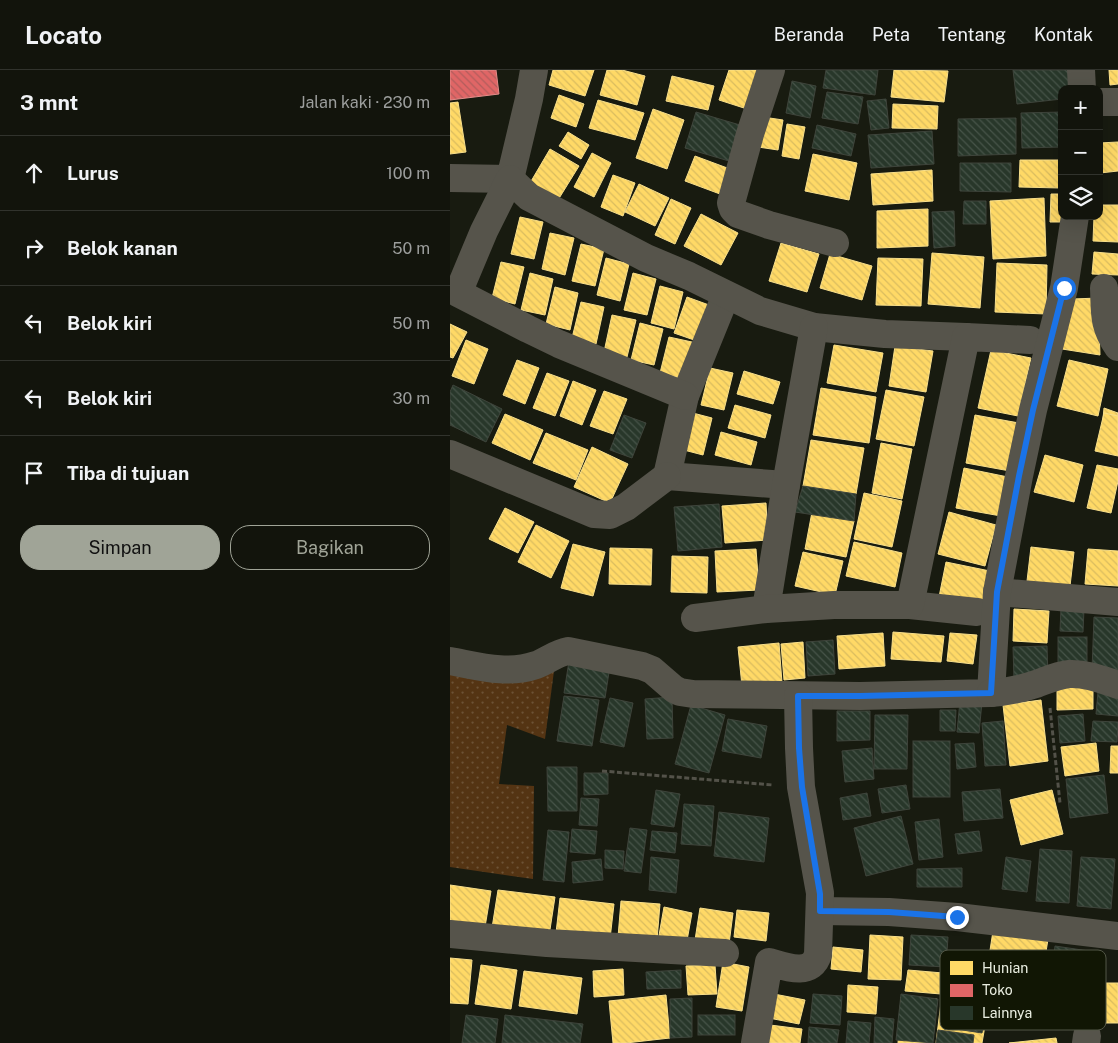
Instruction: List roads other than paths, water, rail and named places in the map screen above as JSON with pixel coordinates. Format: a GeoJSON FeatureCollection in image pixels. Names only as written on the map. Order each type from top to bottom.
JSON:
{"type":"FeatureCollection","features":[{"type":"Feature","properties":{"kind":"street"},"geometry":{"type":"LineString","coordinates":[[534,70],[510,179],[454,291],[559,344],[686,396]]}},
{"type":"Feature","properties":{"kind":"street"},"geometry":{"type":"LineString","coordinates":[[771,70],[750,134],[731,203],[738,214],[769,225],[835,243]]}},
{"type":"Feature","properties":{"kind":"street"},"geometry":{"type":"LineString","coordinates":[[1081,70],[1082,85]]}},
{"type":"Feature","properties":{"kind":"street"},"geometry":{"type":"LineString","coordinates":[[1103,102],[1118,102]]}},
{"type":"Feature","properties":{"kind":"street"},"geometry":{"type":"LineString","coordinates":[[450,178],[510,179],[529,197],[646,258],[689,276],[760,311],[814,327],[885,334],[1030,340]]}},
{"type":"Feature","properties":{"kind":"street"},"geometry":{"type":"LineString","coordinates":[[991,693],[997,592],[1033,410],[1064,288],[1074,220]]}},
{"type":"Feature","properties":{"kind":"street"},"geometry":{"type":"LineString","coordinates":[[1064,288],[1111,288],[1106,324],[1110,336],[1118,347]]}},
{"type":"Feature","properties":{"kind":"street"},"geometry":{"type":"LineString","coordinates":[[450,454],[594,514],[610,515],[626,507],[667,476],[686,396],[726,295]]}},
{"type":"Feature","properties":{"kind":"street"},"geometry":{"type":"LineString","coordinates":[[766,609],[814,327]]}},
{"type":"Feature","properties":{"kind":"street"},"geometry":{"type":"LineString","coordinates":[[910,605],[966,337]]}},
{"type":"Feature","properties":{"kind":"street"},"geometry":{"type":"LineString","coordinates":[[667,476],[786,485]]}},
{"type":"Feature","properties":{"kind":"street"},"geometry":{"type":"LineString","coordinates":[[997,592],[1118,602]]}},
{"type":"Feature","properties":{"kind":"street"},"geometry":{"type":"LineString","coordinates":[[695,618],[766,609],[834,605],[910,605],[977,612]]}},
{"type":"Feature","properties":{"kind":"street"},"geometry":{"type":"LineString","coordinates":[[450,661],[500,669],[517,669],[536,665],[560,652],[568,651],[642,666],[652,670],[680,692],[693,694],[860,696],[991,693],[1016,690],[1070,674],[1099,678],[1118,685]]}},
{"type":"Feature","properties":{"kind":"street"},"geometry":{"type":"LineString","coordinates":[[755,1043],[769,962],[789,968],[805,968],[811,966],[816,961],[818,954],[820,904],[802,787],[798,696]]}},
{"type":"Feature","properties":{"kind":"street"},"geometry":{"type":"LineString","coordinates":[[820,904],[957,917],[1118,936]]}},
{"type":"Feature","properties":{"kind":"street"},"geometry":{"type":"LineString","coordinates":[[450,934],[547,943],[725,954]]}}]}
